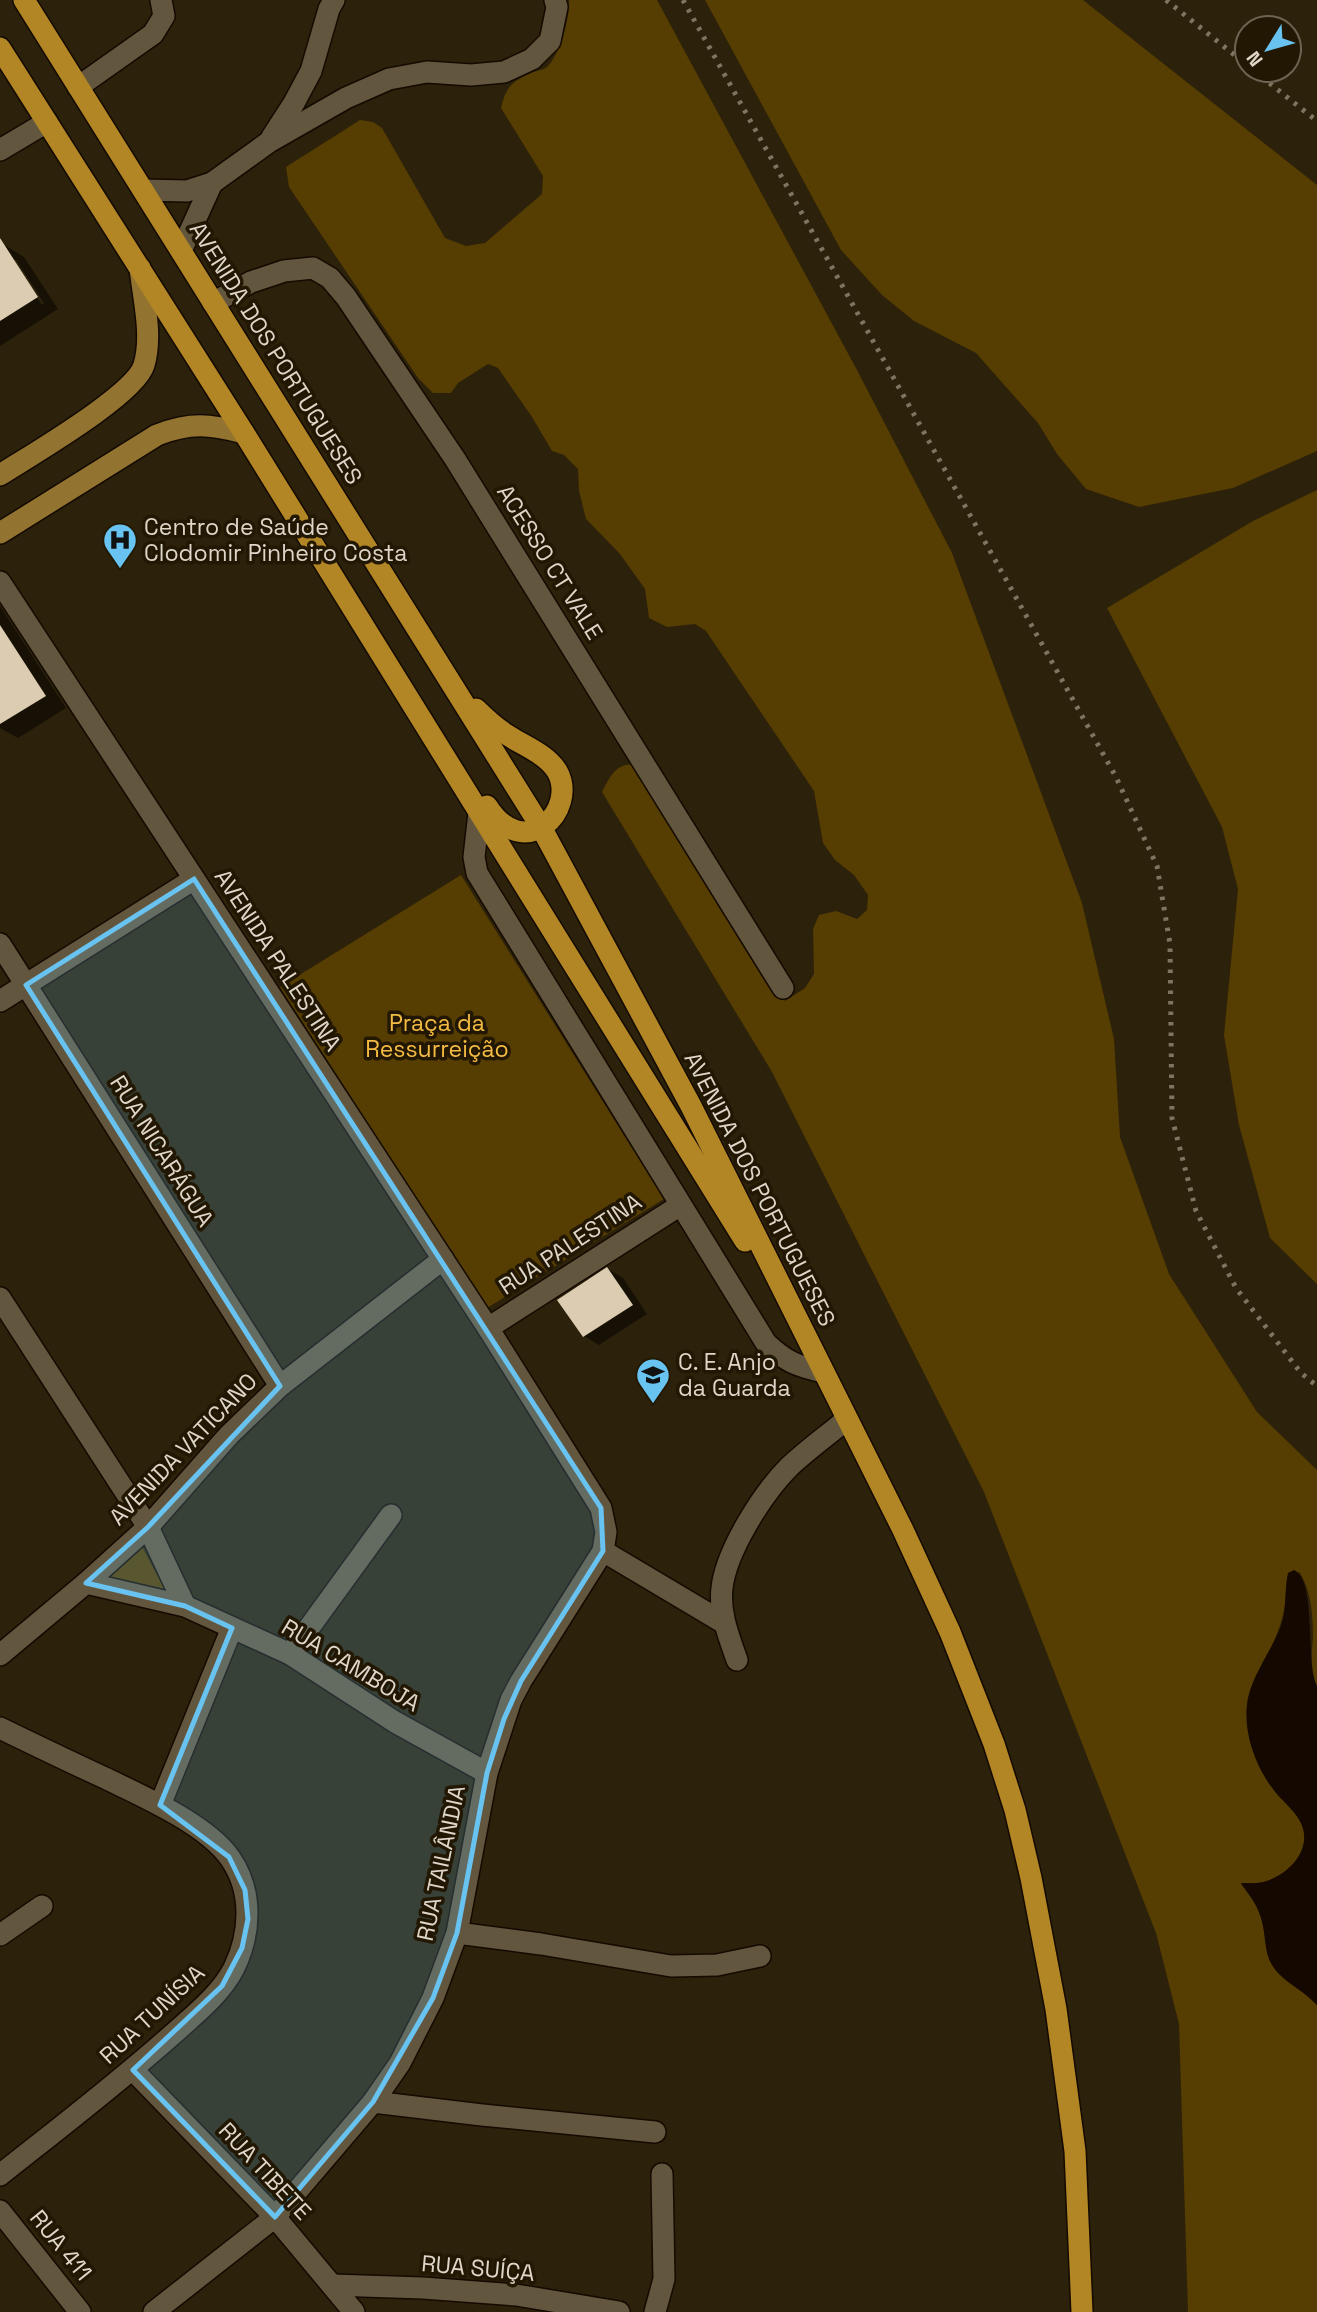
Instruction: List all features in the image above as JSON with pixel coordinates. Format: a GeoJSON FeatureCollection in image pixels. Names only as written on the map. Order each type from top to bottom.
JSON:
{"type":"FeatureCollection","features":[{"type":"Feature","properties":{"kind":"highway","name":"AVENIDA DOS PORTUGUESES"},"geometry":{"type":"LineString","coordinates":[[24,0],[541,827],[691,1106],[810,1347]]}},
{"type":"Feature","properties":{"kind":"highway","name":"AVENIDA DOS PORTUGUESES"},"geometry":{"type":"LineString","coordinates":[[0,48],[244,433],[810,1347]]}},
{"type":"Feature","properties":{"kind":"highway"},"geometry":{"type":"LineString","coordinates":[[397,680],[441,729],[496,819],[505,827],[523,833],[541,827],[553,816],[562,796],[562,785],[557,772],[541,754],[498,728],[455,689]]}},
{"type":"Feature","properties":{"kind":"highway"},"geometry":{"type":"LineString","coordinates":[[810,1347],[903,1530],[950,1632],[994,1744],[1015,1810],[1056,2009],[1075,2151],[1082,2312]]}},
{"type":"Feature","properties":{"kind":"main road"},"geometry":{"type":"LineString","coordinates":[[0,475],[117,397],[139,375],[145,363],[147,338],[139,268]]}},
{"type":"Feature","properties":{"kind":"main road"},"geometry":{"type":"LineString","coordinates":[[0,533],[157,435],[177,427],[195,424],[218,426],[244,433]]}},
{"type":"Feature","properties":{"kind":"street"},"geometry":{"type":"LineString","coordinates":[[78,87],[153,34],[164,16],[161,0]]}},
{"type":"Feature","properties":{"kind":"street"},"geometry":{"type":"LineString","coordinates":[[269,142],[311,71],[334,0]]}},
{"type":"Feature","properties":{"kind":"street"},"geometry":{"type":"LineString","coordinates":[[143,190],[187,191],[212,183],[269,142],[346,98],[389,79],[427,72],[471,75],[504,72],[532,59],[550,41],[557,7],[555,0]]}},
{"type":"Feature","properties":{"kind":"street"},"geometry":{"type":"LineString","coordinates":[[311,71],[322,89],[346,98]]}},
{"type":"Feature","properties":{"kind":"street"},"geometry":{"type":"LineString","coordinates":[[0,150],[47,122]]}},
{"type":"Feature","properties":{"kind":"street"},"geometry":{"type":"LineString","coordinates":[[181,251],[212,183]]}},
{"type":"Feature","properties":{"kind":"street","name":"ACESSO CT VALE"},"geometry":{"type":"LineString","coordinates":[[213,303],[251,282],[284,271],[313,268],[330,278],[346,297],[455,459],[783,988]]}},
{"type":"Feature","properties":{"kind":"street","name":"AVENIDA PALESTINA"},"geometry":{"type":"LineString","coordinates":[[0,582],[488,1328],[601,1508],[606,1532],[603,1551]]}},
{"type":"Feature","properties":{"kind":"street"},"geometry":{"type":"LineString","coordinates":[[479,813],[474,857],[477,873],[679,1206],[766,1343],[782,1359],[797,1367],[823,1372]]}},
{"type":"Feature","properties":{"kind":"street"},"geometry":{"type":"LineString","coordinates":[[0,1001],[194,879]]}},
{"type":"Feature","properties":{"kind":"street","name":"RUA NICARÁGUA"},"geometry":{"type":"LineString","coordinates":[[0,944],[280,1386]]}},
{"type":"Feature","properties":{"kind":"street","name":"RUA PALESTINA"},"geometry":{"type":"LineString","coordinates":[[488,1328],[679,1206]]}},
{"type":"Feature","properties":{"kind":"street","name":"AVENIDA VATICANO"},"geometry":{"type":"LineString","coordinates":[[0,1655],[148,1527],[229,1435],[280,1386],[443,1259]]}},
{"type":"Feature","properties":{"kind":"street"},"geometry":{"type":"LineString","coordinates":[[0,1298],[148,1527],[185,1606]]}},
{"type":"Feature","properties":{"kind":"street"},"geometry":{"type":"LineString","coordinates":[[737,1660],[724,1623],[721,1589],[726,1568],[748,1521],[788,1468],[847,1419]]}},
{"type":"Feature","properties":{"kind":"street"},"geometry":{"type":"LineString","coordinates":[[290,1654],[391,1515]]}},
{"type":"Feature","properties":{"kind":"street"},"geometry":{"type":"LineString","coordinates":[[603,1551],[724,1623]]}},
{"type":"Feature","properties":{"kind":"street","name":"RUA TAILÂNDIA"},"geometry":{"type":"LineString","coordinates":[[153,2312],[275,2217],[373,2102],[400,2063],[433,1998],[457,1933],[487,1773],[504,1719],[521,1681],[603,1551]]}},
{"type":"Feature","properties":{"kind":"street","name":"RUA CAMBOJA"},"geometry":{"type":"LineString","coordinates":[[86,1583],[185,1606],[290,1654],[395,1722],[487,1773]]}},
{"type":"Feature","properties":{"kind":"street"},"geometry":{"type":"LineString","coordinates":[[160,1805],[232,1628]]}},
{"type":"Feature","properties":{"kind":"street","name":"RUA TUNÍSIA"},"geometry":{"type":"LineString","coordinates":[[0,1728],[160,1805],[205,1834],[229,1857],[245,1890],[248,1919],[242,1948],[233,1970],[193,2017],[133,2070],[0,2175]]}},
{"type":"Feature","properties":{"kind":"street"},"geometry":{"type":"LineString","coordinates":[[0,1935],[42,1906]]}},
{"type":"Feature","properties":{"kind":"street"},"geometry":{"type":"LineString","coordinates":[[457,1933],[671,1966],[717,1965],[760,1956]]}},
{"type":"Feature","properties":{"kind":"street","name":"RUA TIBETE"},"geometry":{"type":"LineString","coordinates":[[133,2070],[275,2217],[354,2312]]}},
{"type":"Feature","properties":{"kind":"street"},"geometry":{"type":"LineString","coordinates":[[373,2102],[655,2132]]}},
{"type":"Feature","properties":{"kind":"street"},"geometry":{"type":"LineString","coordinates":[[655,2312],[664,2279],[662,2174]]}},
{"type":"Feature","properties":{"kind":"street","name":"RUA 411"},"geometry":{"type":"LineString","coordinates":[[0,2211],[80,2312]]}},
{"type":"Feature","properties":{"kind":"street","name":"RUA SUÍÇA"},"geometry":{"type":"LineString","coordinates":[[332,2285],[516,2295],[619,2312]]}},
{"type":"Feature","properties":{"kind":"highlighted area"},"geometry":{"type":"Polygon","coordinates":[[[194,879],[601,1508],[603,1551],[521,1681],[504,1719],[487,1773],[457,1933],[433,1998],[373,2102],[275,2217],[133,2070],[222,1986],[242,1948],[248,1919],[245,1890],[229,1857],[160,1805],[232,1628],[185,1606],[86,1583],[148,1527],[280,1386],[26,985],[194,879]]]}},
{"type":"Feature","properties":{"kind":"green space"},"geometry":{"type":"Polygon","coordinates":[[[569,0],[657,0],[857,370],[952,553],[1082,903],[1114,1039],[1120,1137],[1169,1274],[1257,1412],[1317,1470],[1317,1686],[1312,1668],[1311,1603],[1299,1572],[1287,1579],[1282,1618],[1251,1689],[1246,1717],[1258,1764],[1270,1785],[1299,1819],[1304,1842],[1297,1859],[1284,1872],[1264,1882],[1241,1884],[1256,1904],[1262,1920],[1267,1950],[1283,1977],[1317,2005],[1317,2312],[1188,2312],[1179,2024],[1156,1933],[984,1492],[772,1072],[602,792],[619,768],[636,765],[785,1001],[805,988],[814,974],[813,929],[819,915],[836,911],[857,919],[867,910],[868,895],[854,875],[835,860],[823,843],[814,791],[706,631],[695,624],[667,627],[649,618],[645,589],[620,554],[586,519],[579,491],[578,469],[564,455],[552,451],[498,368],[488,364],[458,383],[451,393],[433,393],[418,378],[289,187],[286,167],[360,120],[373,122],[382,128],[445,238],[466,246],[485,243],[542,194],[543,176],[501,108],[507,90],[514,82],[545,68],[552,61],[563,35],[569,0]]]}},
{"type":"Feature","properties":{"kind":"green space"},"geometry":{"type":"Polygon","coordinates":[[[705,0],[1083,0],[1317,185],[1317,451],[1233,488],[1139,507],[1086,489],[1057,454],[1038,423],[976,353],[914,321],[882,295],[841,250],[705,0]]]}},
{"type":"Feature","properties":{"kind":"green space"},"geometry":{"type":"Polygon","coordinates":[[[1317,490],[1317,1284],[1270,1238],[1239,1125],[1224,1035],[1238,889],[1222,827],[1107,608],[1253,521],[1317,490]]]}},
{"type":"Feature","properties":{"kind":"green space","name":"Praça da Ressurreição"},"geometry":{"type":"Polygon","coordinates":[[[461,875],[664,1199],[487,1308],[280,987],[461,875]]]}},
{"type":"Feature","properties":{"kind":"green space"},"geometry":{"type":"Polygon","coordinates":[[[139,1541],[165,1590],[100,1576],[139,1541]]]}},
{"type":"Feature","properties":{"kind":"shaded area"},"geometry":{"type":"Polygon","coordinates":[[[1294,1570],[1301,1577],[1306,1589],[1317,1686],[1317,2005],[1281,1976],[1272,1965],[1259,1911],[1241,1883],[1264,1882],[1284,1872],[1297,1859],[1304,1842],[1299,1819],[1263,1775],[1253,1752],[1247,1717],[1252,1684],[1281,1626],[1288,1573],[1294,1570]]]}},
{"type":"Feature","properties":{"kind":"building"},"geometry":{"type":"Polygon","coordinates":[[[0,238],[38,297],[0,321],[0,238]]]}},
{"type":"Feature","properties":{"kind":"building"},"geometry":{"type":"Polygon","coordinates":[[[0,625],[46,696],[0,724],[0,625]]]}},
{"type":"Feature","properties":{"kind":"building"},"geometry":{"type":"Polygon","coordinates":[[[607,1267],[633,1305],[583,1337],[557,1300],[607,1267]]]}},
{"type":"Feature","properties":{"kind":"railway"},"geometry":{"type":"LineString","coordinates":[[683,0],[1116,777],[1157,866],[1170,944],[1172,1118],[1196,1211],[1236,1288],[1301,1373],[1317,1386]]}},
{"type":"Feature","properties":{"kind":"railway"},"geometry":{"type":"LineString","coordinates":[[1166,0],[1233,54]]}},
{"type":"Feature","properties":{"kind":"railway"},"geometry":{"type":"LineString","coordinates":[[1271,84],[1317,121]]}},
{"type":"Feature","properties":{"kind":"place","name":"Centro de Saúde Clodomir Pinheiro Costa"},"geometry":{"type":"Point","coordinates":[120,570]}},
{"type":"Feature","properties":{"kind":"place","name":"C. E. Anjo da Guarda"},"geometry":{"type":"Point","coordinates":[653,1405]}}]}
